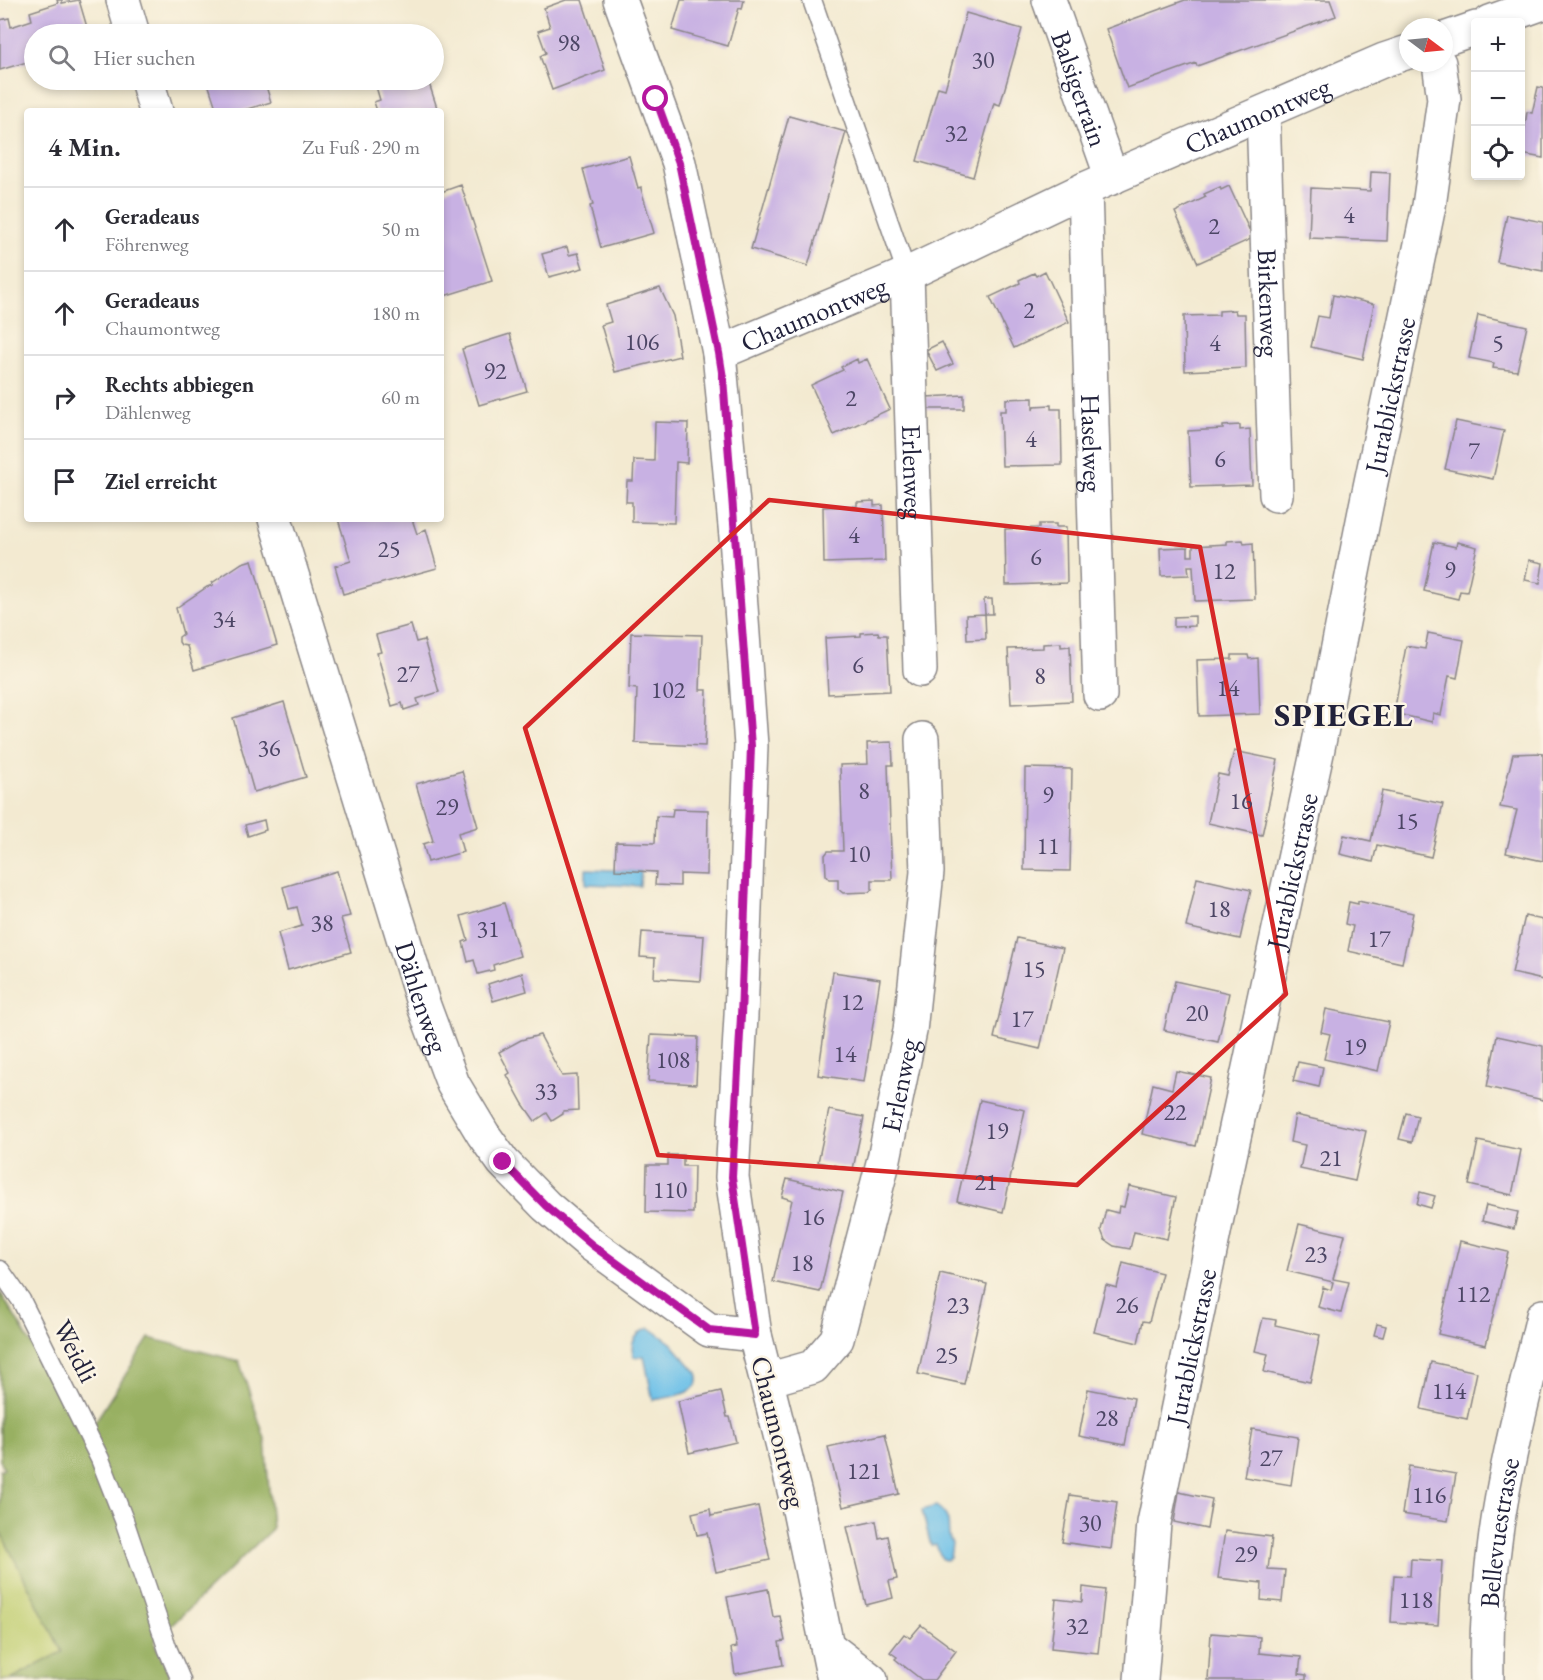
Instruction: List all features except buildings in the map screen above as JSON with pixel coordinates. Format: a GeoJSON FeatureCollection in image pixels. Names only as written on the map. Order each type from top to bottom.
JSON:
{"type":"FeatureCollection","features":[{"type":"Feature","properties":{"kind":"street"},"geometry":{"type":"LineString","coordinates":[[123,0],[130,24]]}},
{"type":"Feature","properties":{"kind":"street"},"geometry":{"type":"LineString","coordinates":[[620,0],[679,163],[719,353]]}},
{"type":"Feature","properties":{"kind":"street","name":"Balsigerrain"},"geometry":{"type":"LineString","coordinates":[[1049,0],[1098,183]]}},
{"type":"Feature","properties":{"kind":"street"},"geometry":{"type":"LineString","coordinates":[[1501,18],[1543,3]]}},
{"type":"Feature","properties":{"kind":"street"},"geometry":{"type":"LineString","coordinates":[[1453,36],[1471,30]]}},
{"type":"Feature","properties":{"kind":"street","name":"Chaumontweg"},"geometry":{"type":"LineString","coordinates":[[834,1680],[799,1510],[755,1335],[732,1177],[741,1016],[751,746],[736,525],[719,353],[907,274],[1098,183],[1399,55]]}},
{"type":"Feature","properties":{"kind":"street","name":"Jurablickstrasse"},"geometry":{"type":"LineString","coordinates":[[1141,1680],[1154,1523],[1317,753],[1429,206],[1444,99],[1440,72]]}},
{"type":"Feature","properties":{"kind":"street"},"geometry":{"type":"LineString","coordinates":[[150,90],[155,108]]}},
{"type":"Feature","properties":{"kind":"street","name":"Birkenweg"},"geometry":{"type":"LineString","coordinates":[[1263,113],[1276,495]]}},
{"type":"Feature","properties":{"kind":"street","name":"Haselweg"},"geometry":{"type":"LineString","coordinates":[[1098,183],[1100,695]]}},
{"type":"Feature","properties":{"kind":"street","name":"Erlenweg"},"geometry":{"type":"LineString","coordinates":[[907,274],[920,670]]}},
{"type":"Feature","properties":{"kind":"street","name":"Dählenweg"},"geometry":{"type":"LineString","coordinates":[[276,522],[424,1006],[453,1084],[503,1162],[546,1206],[592,1245],[709,1330],[755,1335]]}},
{"type":"Feature","properties":{"kind":"street","name":"Erlenweg"},"geometry":{"type":"LineString","coordinates":[[766,1380],[813,1367],[837,1339],[881,1170],[910,1031],[927,872],[922,739]]}},
{"type":"Feature","properties":{"kind":"street","name":"Bellevuestrasse"},"geometry":{"type":"LineString","coordinates":[[1486,1680],[1486,1629],[1496,1534],[1511,1448],[1543,1316]]}},
{"type":"Feature","properties":{"kind":"street"},"geometry":{"type":"LineString","coordinates":[[827,1646],[872,1680]]}},
{"type":"Feature","properties":{"kind":"lane"},"geometry":{"type":"LineString","coordinates":[[813,0],[907,274]]}},
{"type":"Feature","properties":{"kind":"lane","name":"Weidli"},"geometry":{"type":"LineString","coordinates":[[0,1270],[21,1300],[100,1459],[124,1520],[168,1650],[181,1680]]}},
{"type":"Feature","properties":{"kind":"highlighted area"},"geometry":{"type":"Polygon","coordinates":[[[769,500],[1200,547],[1286,994],[1077,1185],[658,1155],[525,728],[769,500]]]}},
{"type":"Feature","properties":{"kind":"green space"},"geometry":{"type":"Polygon","coordinates":[[[0,1292],[86,1436],[149,1338],[239,1361],[265,1439],[272,1529],[154,1642],[172,1680],[9,1680],[62,1652],[0,1531],[0,1470],[4,1468],[0,1460],[0,1292]]]}},
{"type":"Feature","properties":{"kind":"green space"},"geometry":{"type":"Polygon","coordinates":[[[0,1531],[63,1653],[9,1680],[0,1680],[0,1531]]]}},
{"type":"Feature","properties":{"kind":"water"},"geometry":{"type":"Polygon","coordinates":[[[586,869],[641,871],[640,886],[586,884],[586,869]]]}},
{"type":"Feature","properties":{"kind":"water"},"geometry":{"type":"Polygon","coordinates":[[[650,1328],[671,1343],[697,1373],[698,1380],[695,1386],[683,1394],[653,1400],[644,1356],[634,1357],[632,1352],[633,1343],[638,1335],[650,1328]]]}},
{"type":"Feature","properties":{"kind":"water"},"geometry":{"type":"Polygon","coordinates":[[[936,1506],[948,1521],[952,1544],[950,1558],[946,1560],[942,1559],[936,1545],[931,1546],[922,1510],[936,1506]]]}},
{"type":"Feature","properties":{"kind":"district","name":"SPIEGEL"},"geometry":{"type":"Point","coordinates":[1344,714]}},
{"type":"Feature","properties":{"kind":"route"},"geometry":{"type":"LineString","coordinates":[[503,1162],[546,1206],[592,1245],[709,1330],[755,1335],[732,1177],[741,1016],[751,746],[736,537],[719,353],[679,163],[656,99]]}}]}
